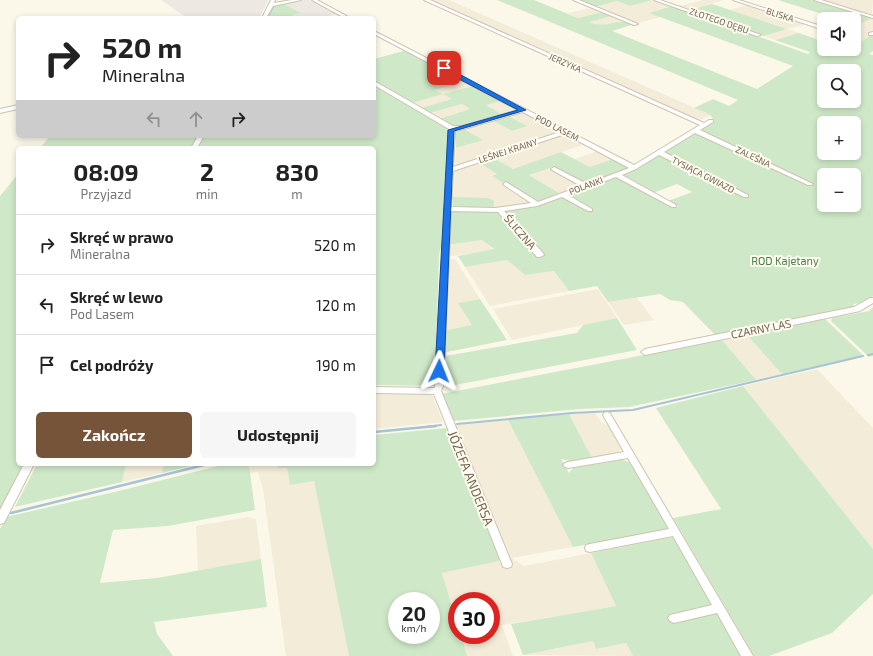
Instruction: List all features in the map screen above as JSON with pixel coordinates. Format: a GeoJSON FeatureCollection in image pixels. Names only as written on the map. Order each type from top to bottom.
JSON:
{"type":"FeatureCollection","features":[{"type":"Feature","properties":{"kind":"street"},"geometry":{"type":"LineString","coordinates":[[265,16],[274,0]]}},
{"type":"Feature","properties":{"kind":"street"},"geometry":{"type":"LineString","coordinates":[[271,5],[299,0]]}},
{"type":"Feature","properties":{"kind":"street"},"geometry":{"type":"LineString","coordinates":[[314,0],[344,16]]}},
{"type":"Feature","properties":{"kind":"street","name":"JERZYKA"},"geometry":{"type":"LineString","coordinates":[[426,0],[704,125]]}},
{"type":"Feature","properties":{"kind":"street"},"geometry":{"type":"LineString","coordinates":[[575,0],[636,24]]}},
{"type":"Feature","properties":{"kind":"street","name":"ZŁOTEGO DĘBU"},"geometry":{"type":"LineString","coordinates":[[656,0],[759,35]]}},
{"type":"Feature","properties":{"kind":"street","name":"BLISKA"},"geometry":{"type":"LineString","coordinates":[[735,0],[817,27]]}},
{"type":"Feature","properties":{"kind":"street"},"geometry":{"type":"LineString","coordinates":[[816,0],[872,17]]}},
{"type":"Feature","properties":{"kind":"street","name":"POD LASEM"},"geometry":{"type":"LineString","coordinates":[[376,33],[634,168]]}},
{"type":"Feature","properties":{"kind":"street"},"geometry":{"type":"LineString","coordinates":[[376,84],[452,128],[462,128],[523,110]]}},
{"type":"Feature","properties":{"kind":"street"},"geometry":{"type":"LineString","coordinates":[[0,111],[16,107]]}},
{"type":"Feature","properties":{"kind":"street","name":"POLANKI"},"geometry":{"type":"LineString","coordinates":[[448,209],[499,209],[537,204],[634,168],[696,131],[711,120]]}},
{"type":"Feature","properties":{"kind":"street"},"geometry":{"type":"LineString","coordinates":[[376,390],[437,391],[439,386],[444,260],[452,128]]}},
{"type":"Feature","properties":{"kind":"street","name":"ZALEŚNA"},"geometry":{"type":"LineString","coordinates":[[696,131],[810,184]]}},
{"type":"Feature","properties":{"kind":"street","name":"LEŚNEJ KRAINY"},"geometry":{"type":"LineString","coordinates":[[450,170],[565,132]]}},
{"type":"Feature","properties":{"kind":"street","name":"TYSIĄCA GWIAZD"},"geometry":{"type":"LineString","coordinates":[[660,153],[746,196]]}},
{"type":"Feature","properties":{"kind":"street"},"geometry":{"type":"LineString","coordinates":[[554,169],[586,186]]}},
{"type":"Feature","properties":{"kind":"street"},"geometry":{"type":"LineString","coordinates":[[617,175],[674,206]]}},
{"type":"Feature","properties":{"kind":"street"},"geometry":{"type":"LineString","coordinates":[[506,184],[537,204]]}},
{"type":"Feature","properties":{"kind":"street"},"geometry":{"type":"LineString","coordinates":[[563,195],[590,210]]}},
{"type":"Feature","properties":{"kind":"street","name":"ŚLICZNA"},"geometry":{"type":"LineString","coordinates":[[499,209],[540,255]]}},
{"type":"Feature","properties":{"kind":"street","name":"CZARNY LAS"},"geometry":{"type":"LineString","coordinates":[[646,352],[834,314],[862,307],[873,300]]}},
{"type":"Feature","properties":{"kind":"street","name":"JÓZEFA ANDERSA"},"geometry":{"type":"LineString","coordinates":[[437,391],[507,564]]}},
{"type":"Feature","properties":{"kind":"street"},"geometry":{"type":"LineString","coordinates":[[607,415],[747,656]]}},
{"type":"Feature","properties":{"kind":"street"},"geometry":{"type":"LineString","coordinates":[[568,465],[629,454]]}},
{"type":"Feature","properties":{"kind":"street"},"geometry":{"type":"LineString","coordinates":[[0,520],[28,466]]}},
{"type":"Feature","properties":{"kind":"street"},"geometry":{"type":"LineString","coordinates":[[590,548],[676,532]]}},
{"type":"Feature","properties":{"kind":"street"},"geometry":{"type":"LineString","coordinates":[[674,618],[719,608]]}},
{"type":"Feature","properties":{"kind":"shaded area"},"geometry":{"type":"Polygon","coordinates":[[[161,0],[268,1],[260,16],[184,16],[161,0]]]}},
{"type":"Feature","properties":{"kind":"shaded area"},"geometry":{"type":"Polygon","coordinates":[[[309,0],[337,14],[328,16],[293,16],[291,15],[300,13],[284,4],[309,0]]]}},
{"type":"Feature","properties":{"kind":"shaded area"},"geometry":{"type":"Polygon","coordinates":[[[427,0],[449,0],[711,115],[698,121],[427,0]]]}},
{"type":"Feature","properties":{"kind":"shaded area"},"geometry":{"type":"Polygon","coordinates":[[[652,0],[672,6],[649,13],[661,17],[638,23],[594,7],[617,1],[630,6],[652,0]]]}},
{"type":"Feature","properties":{"kind":"shaded area"},"geometry":{"type":"Polygon","coordinates":[[[703,0],[724,0],[689,10],[679,6],[703,0]]]}},
{"type":"Feature","properties":{"kind":"shaded area"},"geometry":{"type":"Polygon","coordinates":[[[873,0],[872,15],[820,1],[873,0]]]}},
{"type":"Feature","properties":{"kind":"shaded area"},"geometry":{"type":"Polygon","coordinates":[[[747,5],[805,24],[788,29],[799,33],[775,40],[764,36],[787,29],[729,10],[747,5]]]}},
{"type":"Feature","properties":{"kind":"shaded area"},"geometry":{"type":"Polygon","coordinates":[[[591,8],[602,12],[578,18],[568,13],[591,8]]]}},
{"type":"Feature","properties":{"kind":"shaded area"},"geometry":{"type":"Polygon","coordinates":[[[612,16],[623,20],[600,26],[589,22],[612,16]]]}},
{"type":"Feature","properties":{"kind":"shaded area"},"geometry":{"type":"Polygon","coordinates":[[[873,18],[873,32],[870,34],[872,35],[861,42],[861,23],[873,18]]]}},
{"type":"Feature","properties":{"kind":"shaded area"},"geometry":{"type":"Polygon","coordinates":[[[464,81],[473,86],[444,94],[452,99],[421,108],[412,103],[442,94],[435,89],[464,81]]]}},
{"type":"Feature","properties":{"kind":"shaded area"},"geometry":{"type":"Polygon","coordinates":[[[501,101],[517,109],[516,111],[503,115],[485,105],[501,101]]]}},
{"type":"Feature","properties":{"kind":"shaded area"},"geometry":{"type":"Polygon","coordinates":[[[462,104],[471,109],[439,119],[430,113],[462,104]]]}},
{"type":"Feature","properties":{"kind":"shaded area"},"geometry":{"type":"Polygon","coordinates":[[[525,113],[558,130],[558,132],[458,165],[455,164],[456,148],[482,140],[465,129],[494,121],[512,131],[526,126],[508,116],[525,113]]]}},
{"type":"Feature","properties":{"kind":"shaded area"},"geometry":{"type":"Polygon","coordinates":[[[561,135],[567,135],[585,144],[513,169],[492,157],[561,135]]]}},
{"type":"Feature","properties":{"kind":"shaded area"},"geometry":{"type":"Polygon","coordinates":[[[598,151],[613,159],[590,167],[575,159],[598,151]]]}},
{"type":"Feature","properties":{"kind":"shaded area"},"geometry":{"type":"Polygon","coordinates":[[[478,162],[497,174],[492,175],[504,183],[503,185],[530,201],[529,204],[494,209],[453,197],[455,171],[478,162]]]}},
{"type":"Feature","properties":{"kind":"shaded area"},"geometry":{"type":"Polygon","coordinates":[[[548,168],[581,186],[559,193],[529,175],[548,168]]]}},
{"type":"Feature","properties":{"kind":"shaded area"},"geometry":{"type":"Polygon","coordinates":[[[482,240],[494,250],[446,257],[447,245],[482,240]]]}},
{"type":"Feature","properties":{"kind":"shaded area"},"geometry":{"type":"Polygon","coordinates":[[[455,259],[480,299],[458,303],[473,325],[443,331],[446,260],[455,259]]]}},
{"type":"Feature","properties":{"kind":"shaded area"},"geometry":{"type":"Polygon","coordinates":[[[507,260],[525,275],[554,271],[569,291],[490,306],[465,267],[507,260]]]}},
{"type":"Feature","properties":{"kind":"shaded area"},"geometry":{"type":"Polygon","coordinates":[[[598,289],[617,318],[512,340],[493,309],[598,289]]]}},
{"type":"Feature","properties":{"kind":"shaded area"},"geometry":{"type":"Polygon","coordinates":[[[637,298],[654,320],[624,325],[608,302],[637,298]]]}},
{"type":"Feature","properties":{"kind":"shaded area"},"geometry":{"type":"Polygon","coordinates":[[[747,335],[782,374],[756,380],[722,340],[747,335]]]}},
{"type":"Feature","properties":{"kind":"shaded area"},"geometry":{"type":"Polygon","coordinates":[[[817,369],[873,428],[873,549],[743,386],[817,369]]]}},
{"type":"Feature","properties":{"kind":"shaded area"},"geometry":{"type":"Polygon","coordinates":[[[376,394],[432,395],[443,422],[376,429],[376,394]]]}},
{"type":"Feature","properties":{"kind":"shaded area"},"geometry":{"type":"Polygon","coordinates":[[[595,413],[602,423],[609,426],[621,448],[618,453],[592,458],[569,414],[595,413]]]}},
{"type":"Feature","properties":{"kind":"shaded area"},"geometry":{"type":"Polygon","coordinates":[[[508,420],[573,547],[512,558],[524,566],[591,553],[616,606],[502,625],[513,656],[467,656],[464,644],[500,644],[500,592],[448,593],[442,573],[511,558],[454,425],[508,420]]]}},
{"type":"Feature","properties":{"kind":"shaded area"},"geometry":{"type":"Polygon","coordinates":[[[126,466],[164,466],[162,473],[122,482],[126,466]]]}},
{"type":"Feature","properties":{"kind":"shaded area"},"geometry":{"type":"Polygon","coordinates":[[[249,466],[278,466],[278,468],[287,468],[290,485],[314,481],[349,656],[286,656],[263,489],[258,472],[250,473],[249,466]]]}},
{"type":"Feature","properties":{"kind":"shaded area"},"geometry":{"type":"Polygon","coordinates":[[[248,517],[256,519],[261,559],[198,571],[196,526],[248,517]]]}},
{"type":"Feature","properties":{"kind":"shaded area"},"geometry":{"type":"Polygon","coordinates":[[[593,641],[596,649],[626,643],[633,656],[523,655],[593,641]]]}},
{"type":"Feature","properties":{"kind":"green space","name":"ROD Kajetany"},"geometry":{"type":"Polygon","coordinates":[[[497,0],[534,0],[578,18],[602,12],[612,16],[589,22],[602,25],[622,21],[635,24],[612,31],[757,89],[793,66],[649,13],[672,6],[808,54],[810,52],[775,40],[799,33],[817,39],[817,56],[861,56],[861,42],[873,34],[873,51],[869,54],[873,55],[873,296],[867,302],[853,304],[856,308],[717,337],[683,302],[670,300],[660,294],[608,302],[597,286],[569,291],[554,271],[525,275],[507,260],[465,267],[458,256],[494,249],[482,240],[447,245],[450,210],[494,211],[501,213],[538,256],[543,256],[503,210],[563,197],[588,212],[592,210],[567,195],[617,177],[675,208],[679,207],[668,201],[692,192],[677,184],[653,193],[622,176],[639,168],[658,155],[745,197],[749,196],[661,153],[695,132],[812,184],[698,131],[714,122],[709,114],[694,108],[713,99],[729,106],[738,100],[497,0]]]}},
{"type":"Feature","properties":{"kind":"green space"},"geometry":{"type":"Polygon","coordinates":[[[577,0],[652,0],[630,6],[617,1],[594,7],[577,0]]]}},
{"type":"Feature","properties":{"kind":"green space"},"geometry":{"type":"Polygon","coordinates":[[[778,0],[813,0],[852,12],[817,12],[778,0]]]}},
{"type":"Feature","properties":{"kind":"green space"},"geometry":{"type":"Polygon","coordinates":[[[284,4],[301,13],[292,15],[293,16],[270,16],[275,6],[284,4]]]}},
{"type":"Feature","properties":{"kind":"green space"},"geometry":{"type":"Polygon","coordinates":[[[712,4],[787,29],[764,36],[689,10],[712,4]]]}},
{"type":"Feature","properties":{"kind":"green space"},"geometry":{"type":"Polygon","coordinates":[[[873,14],[873,18],[861,23],[861,15],[868,17],[873,14]]]}},
{"type":"Feature","properties":{"kind":"green space"},"geometry":{"type":"Polygon","coordinates":[[[407,50],[464,81],[435,90],[443,94],[412,103],[376,82],[376,58],[407,50]]]}},
{"type":"Feature","properties":{"kind":"green space"},"geometry":{"type":"Polygon","coordinates":[[[376,85],[449,129],[443,241],[439,254],[435,386],[376,385],[376,146],[198,146],[203,138],[376,138],[376,85]]]}},
{"type":"Feature","properties":{"kind":"green space"},"geometry":{"type":"Polygon","coordinates":[[[473,86],[501,101],[486,105],[503,115],[460,127],[453,127],[439,119],[470,109],[462,104],[430,113],[421,108],[452,99],[443,94],[473,86]]]}},
{"type":"Feature","properties":{"kind":"green space"},"geometry":{"type":"Polygon","coordinates":[[[508,116],[527,126],[512,131],[494,121],[508,116]]]}},
{"type":"Feature","properties":{"kind":"green space"},"geometry":{"type":"Polygon","coordinates":[[[464,129],[483,140],[456,148],[455,131],[464,129]]]}},
{"type":"Feature","properties":{"kind":"green space"},"geometry":{"type":"Polygon","coordinates":[[[48,138],[197,138],[192,146],[42,146],[48,138]]]}},
{"type":"Feature","properties":{"kind":"green space"},"geometry":{"type":"Polygon","coordinates":[[[561,152],[590,167],[613,159],[627,166],[627,169],[589,183],[583,182],[553,167],[529,175],[559,193],[536,202],[492,176],[497,174],[478,162],[492,157],[513,169],[561,152]]]}},
{"type":"Feature","properties":{"kind":"green space"},"geometry":{"type":"Polygon","coordinates":[[[16,176],[16,466],[23,466],[0,511],[0,196],[16,176]]]}},
{"type":"Feature","properties":{"kind":"green space"},"geometry":{"type":"Polygon","coordinates":[[[453,197],[488,198],[494,201],[494,209],[457,208],[453,206],[453,197]]]}},
{"type":"Feature","properties":{"kind":"green space"},"geometry":{"type":"Polygon","coordinates":[[[480,299],[507,340],[442,353],[443,331],[472,325],[458,303],[480,299]]]}},
{"type":"Feature","properties":{"kind":"green space"},"geometry":{"type":"Polygon","coordinates":[[[873,307],[873,356],[869,357],[831,321],[832,318],[869,311],[873,307]]]}},
{"type":"Feature","properties":{"kind":"green space"},"geometry":{"type":"Polygon","coordinates":[[[617,318],[637,350],[445,387],[445,356],[577,333],[583,325],[617,318]]]}},
{"type":"Feature","properties":{"kind":"green space"},"geometry":{"type":"Polygon","coordinates":[[[825,319],[864,356],[782,374],[747,335],[825,319]]]}},
{"type":"Feature","properties":{"kind":"green space"},"geometry":{"type":"Polygon","coordinates":[[[722,340],[756,380],[629,407],[580,409],[454,421],[441,394],[722,340]]]}},
{"type":"Feature","properties":{"kind":"green space"},"geometry":{"type":"Polygon","coordinates":[[[743,386],[873,549],[873,594],[832,633],[769,656],[754,656],[673,518],[721,509],[656,408],[743,386]]]}},
{"type":"Feature","properties":{"kind":"green space"},"geometry":{"type":"Polygon","coordinates":[[[569,414],[592,458],[569,461],[561,459],[569,473],[573,468],[622,460],[633,463],[667,524],[668,528],[665,531],[573,547],[508,420],[569,414]]]}},
{"type":"Feature","properties":{"kind":"green space"},"geometry":{"type":"Polygon","coordinates":[[[447,428],[499,554],[499,561],[442,573],[448,593],[448,644],[464,644],[467,656],[349,656],[314,481],[290,485],[287,468],[278,468],[278,466],[376,466],[376,435],[447,428]]]}},
{"type":"Feature","properties":{"kind":"green space"},"geometry":{"type":"Polygon","coordinates":[[[36,466],[126,466],[122,482],[15,507],[36,466]]]}},
{"type":"Feature","properties":{"kind":"green space"},"geometry":{"type":"Polygon","coordinates":[[[164,466],[191,466],[162,473],[164,466]]]}},
{"type":"Feature","properties":{"kind":"green space"},"geometry":{"type":"Polygon","coordinates":[[[218,466],[249,466],[255,510],[168,526],[113,530],[100,583],[157,578],[261,559],[267,607],[154,622],[157,634],[173,656],[0,656],[0,529],[6,517],[218,466]]]}},
{"type":"Feature","properties":{"kind":"green space"},"geometry":{"type":"Polygon","coordinates":[[[673,537],[742,656],[633,656],[626,643],[596,649],[593,641],[523,655],[511,624],[616,606],[591,553],[673,537]]]}},
{"type":"Feature","properties":{"kind":"waterway"},"geometry":{"type":"LineString","coordinates":[[269,16],[274,7]]}},
{"type":"Feature","properties":{"kind":"waterway"},"geometry":{"type":"LineString","coordinates":[[868,355],[873,354]]}},
{"type":"Feature","properties":{"kind":"waterway"},"geometry":{"type":"LineString","coordinates":[[457,424],[572,413],[633,410],[863,356]]}},
{"type":"Feature","properties":{"kind":"waterway"},"geometry":{"type":"LineString","coordinates":[[427,427],[441,425]]}},
{"type":"Feature","properties":{"kind":"waterway"},"geometry":{"type":"LineString","coordinates":[[427,427],[436,426]]}},
{"type":"Feature","properties":{"kind":"waterway"},"geometry":{"type":"LineString","coordinates":[[376,432],[427,427]]}},
{"type":"Feature","properties":{"kind":"waterway"},"geometry":{"type":"LineString","coordinates":[[11,513],[200,466]]}},
{"type":"Feature","properties":{"kind":"route"},"geometry":{"type":"LineString","coordinates":[[439,371],[444,260],[449,197],[451,130],[452,128],[462,128],[523,110],[444,68]]}}]}
